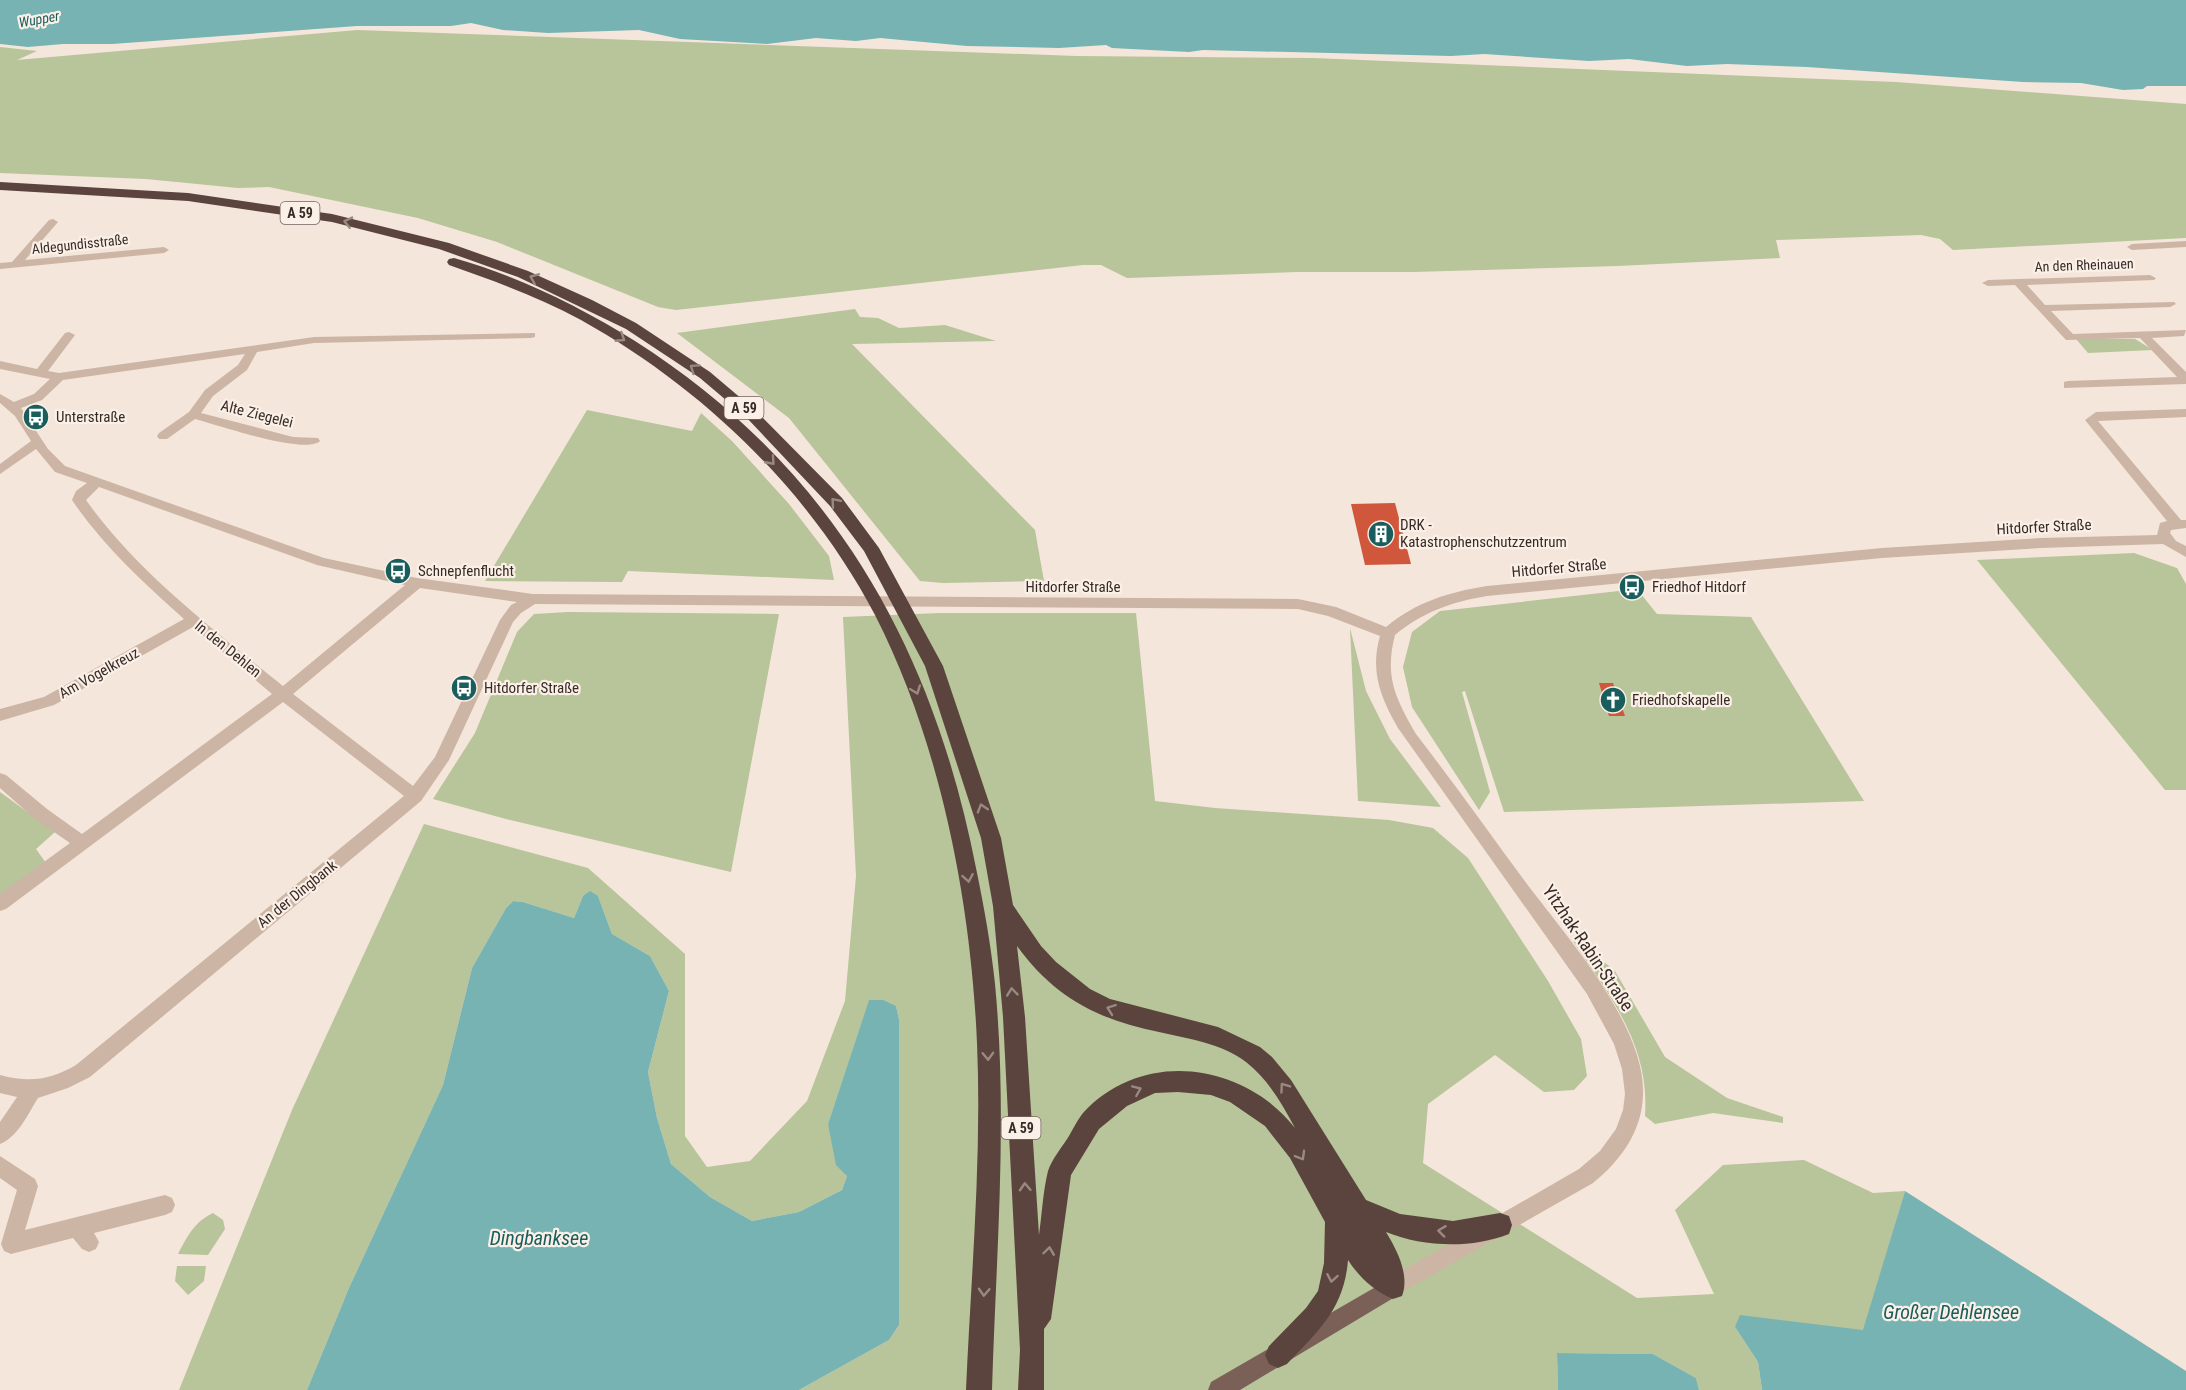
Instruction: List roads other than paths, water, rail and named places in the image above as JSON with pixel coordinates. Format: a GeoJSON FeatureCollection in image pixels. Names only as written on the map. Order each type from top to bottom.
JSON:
{"type":"FeatureCollection","features":[{"type":"Feature","properties":{"kind":"highway","name":"A 59"},"geometry":{"type":"LineString","coordinates":[[0,186],[188,197],[332,218],[444,246],[558,288],[631,326],[705,375],[751,414],[836,502],[871,548],[920,635],[934,666],[991,837],[1003,906],[1014,1017],[1033,1350],[1031,1390]]}},
{"type":"Feature","properties":{"kind":"highway","name":"A 59"},"geometry":{"type":"LineString","coordinates":[[0,196],[208,209],[296,222],[436,255],[524,288],[602,326],[707,398],[759,448],[816,511],[858,573],[908,668],[947,781],[981,948],[986,997],[991,1152],[979,1390]]}},
{"type":"Feature","properties":{"kind":"highway"},"geometry":{"type":"LineString","coordinates":[[1003,906],[1041,961],[1058,979],[1081,997],[1143,1019],[1193,1030],[1240,1046],[1275,1074],[1347,1214],[1367,1267],[1393,1287]]}},
{"type":"Feature","properties":{"kind":"highway"},"geometry":{"type":"LineString","coordinates":[[1033,1350],[1060,1172],[1091,1121],[1119,1098],[1154,1083],[1178,1081],[1211,1084],[1238,1094],[1273,1118],[1347,1214],[1400,1226],[1453,1233],[1500,1225]]}},
{"type":"Feature","properties":{"kind":"highway"},"geometry":{"type":"LineString","coordinates":[[1278,1355],[1324,1304],[1330,1291],[1337,1250],[1347,1214]]}},
{"type":"Feature","properties":{"kind":"main road","name":"Yitzhak-Rabin-Straße"},"geometry":{"type":"LineString","coordinates":[[1219,1390],[1393,1287]]}},
{"type":"Feature","properties":{"kind":"street"},"geometry":{"type":"LineString","coordinates":[[5,266],[52,222]]}},
{"type":"Feature","properties":{"kind":"street"},"geometry":{"type":"LineString","coordinates":[[2132,247],[2186,244]]}},
{"type":"Feature","properties":{"kind":"street","name":"Aldegundisstraße"},"geometry":{"type":"LineString","coordinates":[[5,266],[164,250]]}},
{"type":"Feature","properties":{"kind":"street","name":"An den Rheinauen"},"geometry":{"type":"LineString","coordinates":[[1988,283],[2150,278]]}},
{"type":"Feature","properties":{"kind":"street","name":"An den Rheinauen"},"geometry":{"type":"LineString","coordinates":[[2019,283],[2070,338],[2184,333]]}},
{"type":"Feature","properties":{"kind":"street"},"geometry":{"type":"LineString","coordinates":[[2043,308],[2170,304]]}},
{"type":"Feature","properties":{"kind":"street"},"geometry":{"type":"LineString","coordinates":[[41,372],[69,335]]}},
{"type":"Feature","properties":{"kind":"street"},"geometry":{"type":"LineString","coordinates":[[0,365],[59,377],[314,340],[531,335]]}},
{"type":"Feature","properties":{"kind":"street"},"geometry":{"type":"LineString","coordinates":[[2143,335],[2186,379]]}},
{"type":"Feature","properties":{"kind":"street","name":"Alte Ziegelei"},"geometry":{"type":"LineString","coordinates":[[163,436],[193,415],[209,393],[243,367],[254,347]]}},
{"type":"Feature","properties":{"kind":"street"},"geometry":{"type":"LineString","coordinates":[[0,398],[15,406],[38,397],[59,377]]}},
{"type":"Feature","properties":{"kind":"street"},"geometry":{"type":"LineString","coordinates":[[2068,385],[2186,379]]}},
{"type":"Feature","properties":{"kind":"street","name":"Hitdorfer Straße"},"geometry":{"type":"LineString","coordinates":[[15,406],[23,415],[49,461],[60,469],[322,562],[417,583],[533,599],[1298,604],[1331,611],[1388,633],[1409,615],[1452,596],[1487,591],[1882,553],[2041,543],[2166,539]]}},
{"type":"Feature","properties":{"kind":"street"},"geometry":{"type":"LineString","coordinates":[[2181,524],[2091,420],[2096,416],[2186,413]]}},
{"type":"Feature","properties":{"kind":"street","name":"Alte Ziegelei"},"geometry":{"type":"LineString","coordinates":[[193,415],[294,441],[314,441]]}},
{"type":"Feature","properties":{"kind":"street"},"geometry":{"type":"LineString","coordinates":[[0,470],[37,442]]}},
{"type":"Feature","properties":{"kind":"street","name":"In den Dehlen"},"geometry":{"type":"LineString","coordinates":[[98,482],[81,494],[79,500],[100,531],[193,620],[283,694],[415,796]]}},
{"type":"Feature","properties":{"kind":"street"},"geometry":{"type":"LineString","coordinates":[[2181,524],[2165,526],[2163,530],[2166,539],[2186,552]]}},
{"type":"Feature","properties":{"kind":"street"},"geometry":{"type":"LineString","coordinates":[[0,904],[283,694],[417,583]]}},
{"type":"Feature","properties":{"kind":"street","name":"An der Dingbank"},"geometry":{"type":"LineString","coordinates":[[32,1091],[66,1081],[83,1071],[415,796],[441,760],[507,620],[516,609],[533,599]]}},
{"type":"Feature","properties":{"kind":"street","name":"Am Vogelkreuz"},"geometry":{"type":"LineString","coordinates":[[0,715],[49,701],[193,620]]}},
{"type":"Feature","properties":{"kind":"street","name":"Yitzhak-Rabin-Straße"},"geometry":{"type":"LineString","coordinates":[[1388,633],[1381,654],[1384,688],[1395,710],[1411,738],[1593,988],[1620,1036],[1633,1078],[1634,1093],[1629,1125],[1609,1158],[1574,1185],[1393,1287]]}},
{"type":"Feature","properties":{"kind":"street"},"geometry":{"type":"LineString","coordinates":[[0,779],[41,814],[83,843]]}},
{"type":"Feature","properties":{"kind":"street"},"geometry":{"type":"LineString","coordinates":[[0,1084],[32,1091],[10,1125],[0,1135]]}},
{"type":"Feature","properties":{"kind":"street"},"geometry":{"type":"LineString","coordinates":[[0,1166],[28,1186],[5,1246],[84,1235],[165,1205]]}},
{"type":"Feature","properties":{"kind":"water","name":"Wupper"},"geometry":{"type":"Polygon","coordinates":[[[0,0],[2186,0],[2186,86],[2147,86],[2143,89],[2123,90],[2081,83],[2023,82],[1807,67],[1727,64],[1687,66],[1629,59],[1589,61],[1484,54],[1451,56],[1203,50],[1189,52],[1112,48],[1106,45],[1059,48],[967,46],[880,38],[856,41],[816,38],[767,44],[680,39],[639,30],[548,33],[503,30],[471,23],[451,26],[357,26],[112,44],[28,47],[0,44],[0,0]]]}},
{"type":"Feature","properties":{"kind":"water","name":"Dingbanksee"},"geometry":{"type":"Polygon","coordinates":[[[590,891],[598,896],[612,934],[650,956],[669,991],[648,1072],[657,1118],[671,1164],[710,1197],[752,1221],[799,1212],[842,1190],[847,1176],[836,1165],[828,1124],[869,1000],[883,1000],[896,1006],[899,1019],[899,1325],[889,1340],[799,1390],[307,1390],[349,1288],[443,1085],[472,968],[506,908],[513,901],[523,902],[574,918],[583,896],[590,891]]]}},
{"type":"Feature","properties":{"kind":"water","name":"Großer Dehlensee"},"geometry":{"type":"Polygon","coordinates":[[[1905,1191],[2186,1371],[2186,1390],[1762,1390],[1758,1362],[1735,1327],[1740,1315],[1863,1330],[1905,1191]]]}},
{"type":"Feature","properties":{"kind":"water"},"geometry":{"type":"Polygon","coordinates":[[[1557,1353],[1653,1354],[1696,1378],[1699,1390],[1558,1390],[1557,1353]]]}},
{"type":"Feature","properties":{"kind":"place","name":"Unterstraße"},"geometry":{"type":"Point","coordinates":[36,417]}},
{"type":"Feature","properties":{"kind":"place","name":"DRK - Katastrophenschutzzentrum"},"geometry":{"type":"Point","coordinates":[1381,534]}},
{"type":"Feature","properties":{"kind":"place","name":"Schnepfenflucht"},"geometry":{"type":"Point","coordinates":[398,571]}},
{"type":"Feature","properties":{"kind":"place","name":"Friedhof Hitdorf"},"geometry":{"type":"Point","coordinates":[1632,587]}},
{"type":"Feature","properties":{"kind":"place","name":"Hitdorfer Straße"},"geometry":{"type":"Point","coordinates":[464,688]}},
{"type":"Feature","properties":{"kind":"place","name":"Friedhofskapelle"},"geometry":{"type":"Point","coordinates":[1613,700]}}]}
